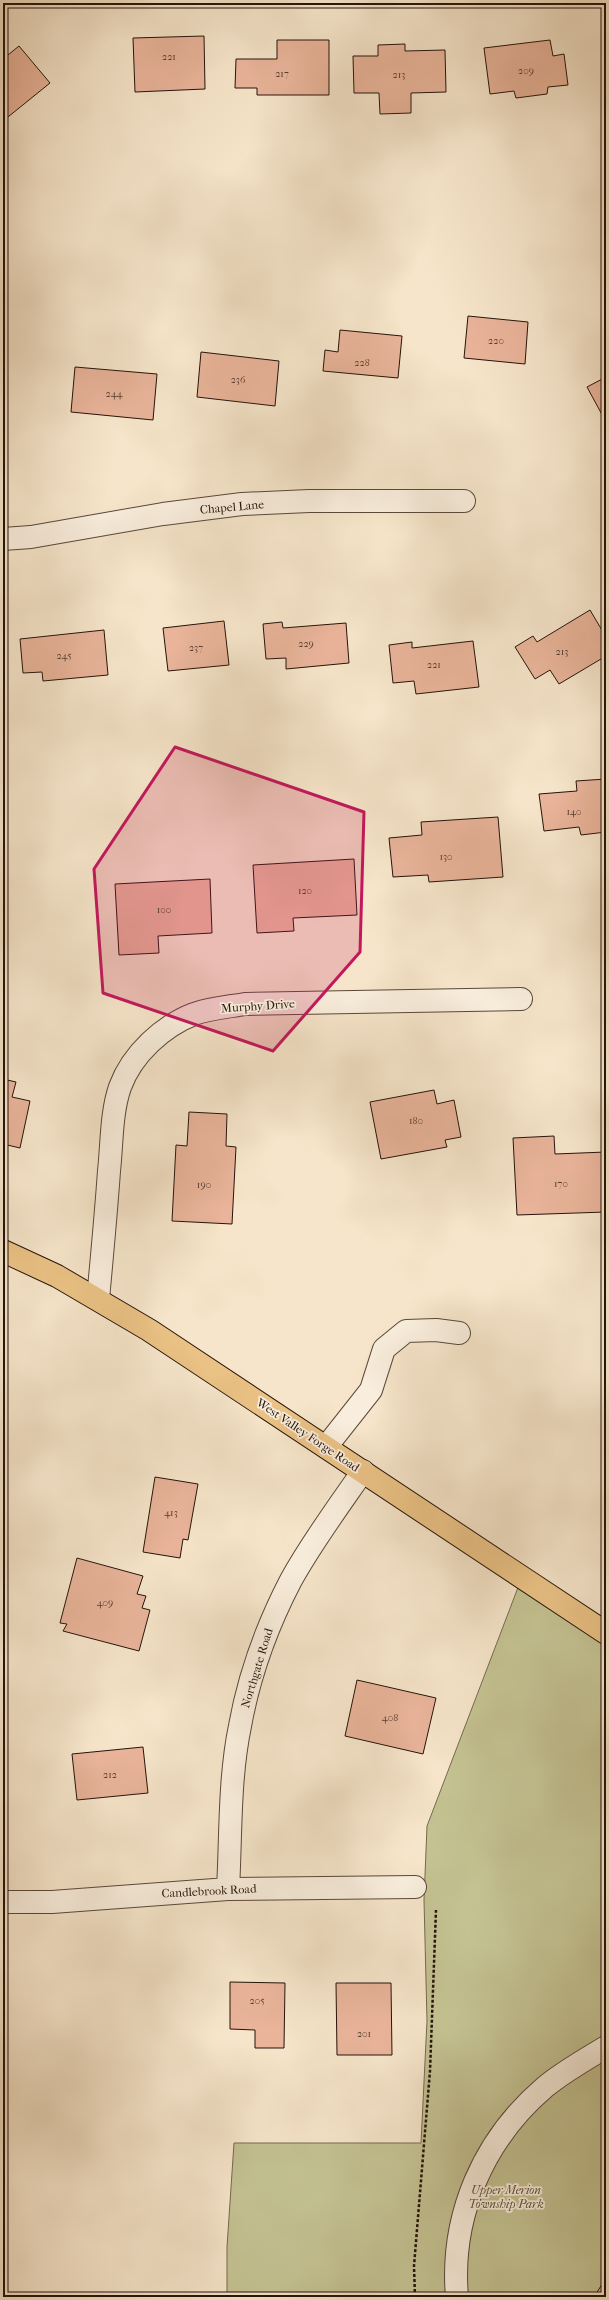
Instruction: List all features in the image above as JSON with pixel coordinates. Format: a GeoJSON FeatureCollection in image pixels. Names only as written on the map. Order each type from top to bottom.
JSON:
{"type":"FeatureCollection","features":[{"type":"Feature","properties":{"kind":"main road","name":"West Valley Forge Road"},"geometry":{"type":"LineString","coordinates":[[3,1251],[57,1276],[98,1298],[149,1330],[606,1633]]}},
{"type":"Feature","properties":{"kind":"street","name":"Chapel Lane"},"geometry":{"type":"LineString","coordinates":[[3,539],[31,537],[163,514],[242,504],[309,501],[464,501]]}},
{"type":"Feature","properties":{"kind":"street","name":"Murphy Drive"},"geometry":{"type":"LineString","coordinates":[[98,1298],[114,1119],[120,1086],[133,1063],[149,1043],[171,1026],[195,1014],[245,1004],[521,999]]}},
{"type":"Feature","properties":{"kind":"street"},"geometry":{"type":"LineString","coordinates":[[326,1447],[371,1390],[384,1349],[406,1331],[436,1330],[459,1333]]}},
{"type":"Feature","properties":{"kind":"street","name":"Northgate Road"},"geometry":{"type":"LineString","coordinates":[[228,1889],[233,1775],[240,1726],[253,1673],[271,1623],[291,1580],[318,1536],[362,1471]]}},
{"type":"Feature","properties":{"kind":"street","name":"Candlebrook Road"},"geometry":{"type":"LineString","coordinates":[[3,1902],[52,1902],[228,1889],[415,1887]]}},
{"type":"Feature","properties":{"kind":"street"},"geometry":{"type":"LineString","coordinates":[[457,2297],[455,2275],[457,2240],[467,2202],[480,2170],[496,2142],[516,2115],[546,2087],[606,2047]]}},
{"type":"Feature","properties":{"kind":"path"},"geometry":{"type":"LineString","coordinates":[[415,2297],[414,2266],[430,2072],[436,1958],[436,1903]]}},
{"type":"Feature","properties":{"kind":"highlighted area"},"geometry":{"type":"Polygon","coordinates":[[[175,747],[364,812],[360,952],[273,1051],[103,993],[94,869],[175,747]]]}},
{"type":"Feature","properties":{"kind":"green space","name":"Upper Merion Township Park"},"geometry":{"type":"Polygon","coordinates":[[[522,1577],[606,1633],[606,2297],[227,2297],[227,2247],[234,2143],[421,2143],[427,2021],[424,1900],[427,1826],[522,1577]]]}},
{"type":"Feature","properties":{"kind":"building"},"geometry":{"type":"Polygon","coordinates":[[[204,36],[205,89],[135,92],[133,38],[204,36]]]}},
{"type":"Feature","properties":{"kind":"building"},"geometry":{"type":"Polygon","coordinates":[[[277,40],[329,40],[329,95],[257,95],[257,88],[235,88],[236,59],[277,59],[277,40]]]}},
{"type":"Feature","properties":{"kind":"building"},"geometry":{"type":"Polygon","coordinates":[[[550,40],[553,56],[564,54],[568,85],[548,87],[547,94],[516,98],[514,91],[490,94],[484,48],[550,40]]]}},
{"type":"Feature","properties":{"kind":"building"},"geometry":{"type":"Polygon","coordinates":[[[405,44],[405,51],[445,50],[446,92],[411,93],[411,113],[380,114],[379,93],[354,93],[353,56],[378,56],[378,45],[405,44]]]}},
{"type":"Feature","properties":{"kind":"building"},"geometry":{"type":"Polygon","coordinates":[[[19,46],[50,83],[3,121],[3,59],[19,46]]]}},
{"type":"Feature","properties":{"kind":"building"},"geometry":{"type":"Polygon","coordinates":[[[468,316],[528,322],[525,364],[464,358],[468,316]]]}},
{"type":"Feature","properties":{"kind":"building"},"geometry":{"type":"Polygon","coordinates":[[[340,330],[402,336],[398,378],[323,371],[325,350],[338,352],[340,330]]]}},
{"type":"Feature","properties":{"kind":"building"},"geometry":{"type":"Polygon","coordinates":[[[201,352],[279,361],[275,406],[197,397],[201,352]]]}},
{"type":"Feature","properties":{"kind":"building"},"geometry":{"type":"Polygon","coordinates":[[[75,367],[157,374],[153,420],[71,412],[75,367]]]}},
{"type":"Feature","properties":{"kind":"building"},"geometry":{"type":"Polygon","coordinates":[[[606,377],[606,422],[587,387],[606,377]]]}},
{"type":"Feature","properties":{"kind":"building"},"geometry":{"type":"Polygon","coordinates":[[[590,610],[606,637],[606,656],[559,684],[550,670],[535,679],[515,647],[533,636],[537,642],[590,610]]]}},
{"type":"Feature","properties":{"kind":"building"},"geometry":{"type":"Polygon","coordinates":[[[224,621],[229,665],[168,671],[163,628],[224,621]]]}},
{"type":"Feature","properties":{"kind":"building"},"geometry":{"type":"Polygon","coordinates":[[[282,622],[283,628],[346,623],[349,663],[286,669],[286,658],[266,659],[263,624],[282,622]]]}},
{"type":"Feature","properties":{"kind":"building"},"geometry":{"type":"Polygon","coordinates":[[[104,630],[108,675],[43,681],[42,672],[23,673],[20,639],[104,630]]]}},
{"type":"Feature","properties":{"kind":"building"},"geometry":{"type":"Polygon","coordinates":[[[473,641],[479,687],[416,694],[414,681],[393,683],[389,645],[412,642],[412,648],[473,641]]]}},
{"type":"Feature","properties":{"kind":"building"},"geometry":{"type":"Polygon","coordinates":[[[606,779],[606,832],[581,835],[579,827],[544,831],[539,794],[577,791],[576,781],[606,779]]]}},
{"type":"Feature","properties":{"kind":"building"},"geometry":{"type":"Polygon","coordinates":[[[498,817],[503,877],[429,882],[428,875],[393,877],[389,838],[422,835],[421,822],[498,817]]]}},
{"type":"Feature","properties":{"kind":"building"},"geometry":{"type":"Polygon","coordinates":[[[354,859],[357,915],[293,918],[294,931],[257,933],[253,865],[354,859]]]}},
{"type":"Feature","properties":{"kind":"building"},"geometry":{"type":"Polygon","coordinates":[[[210,879],[212,933],[158,936],[159,953],[119,955],[115,884],[210,879]]]}},
{"type":"Feature","properties":{"kind":"building"},"geometry":{"type":"Polygon","coordinates":[[[3,1079],[16,1082],[12,1097],[30,1101],[20,1148],[3,1144],[3,1079]]]}},
{"type":"Feature","properties":{"kind":"building"},"geometry":{"type":"Polygon","coordinates":[[[434,1090],[437,1104],[454,1100],[461,1137],[445,1140],[447,1147],[381,1159],[370,1102],[434,1090]]]}},
{"type":"Feature","properties":{"kind":"building"},"geometry":{"type":"Polygon","coordinates":[[[189,1112],[227,1114],[226,1146],[236,1147],[232,1224],[172,1221],[176,1145],[187,1146],[189,1112]]]}},
{"type":"Feature","properties":{"kind":"building"},"geometry":{"type":"Polygon","coordinates":[[[554,1136],[555,1154],[606,1152],[606,1212],[517,1215],[513,1138],[554,1136]]]}},
{"type":"Feature","properties":{"kind":"building"},"geometry":{"type":"Polygon","coordinates":[[[155,1477],[198,1484],[188,1540],[183,1539],[180,1558],[143,1552],[155,1477]]]}},
{"type":"Feature","properties":{"kind":"building"},"geometry":{"type":"Polygon","coordinates":[[[77,1558],[143,1576],[137,1594],[146,1596],[142,1608],[150,1610],[139,1651],[63,1631],[67,1624],[60,1623],[77,1558]]]}},
{"type":"Feature","properties":{"kind":"building"},"geometry":{"type":"Polygon","coordinates":[[[357,1680],[436,1698],[423,1754],[345,1736],[357,1680]]]}},
{"type":"Feature","properties":{"kind":"building"},"geometry":{"type":"Polygon","coordinates":[[[143,1747],[148,1793],[77,1800],[72,1754],[143,1747]]]}},
{"type":"Feature","properties":{"kind":"building"},"geometry":{"type":"Polygon","coordinates":[[[230,1982],[285,1983],[284,2048],[255,2048],[255,2030],[230,2029],[230,1982]]]}},
{"type":"Feature","properties":{"kind":"building"},"geometry":{"type":"Polygon","coordinates":[[[336,1983],[391,1983],[392,2055],[337,2055],[336,1983]]]}},
{"type":"Feature","properties":{"kind":"building"},"geometry":{"type":"Polygon","coordinates":[[[606,2278],[606,2297],[594,2297],[606,2278]]]}}]}
